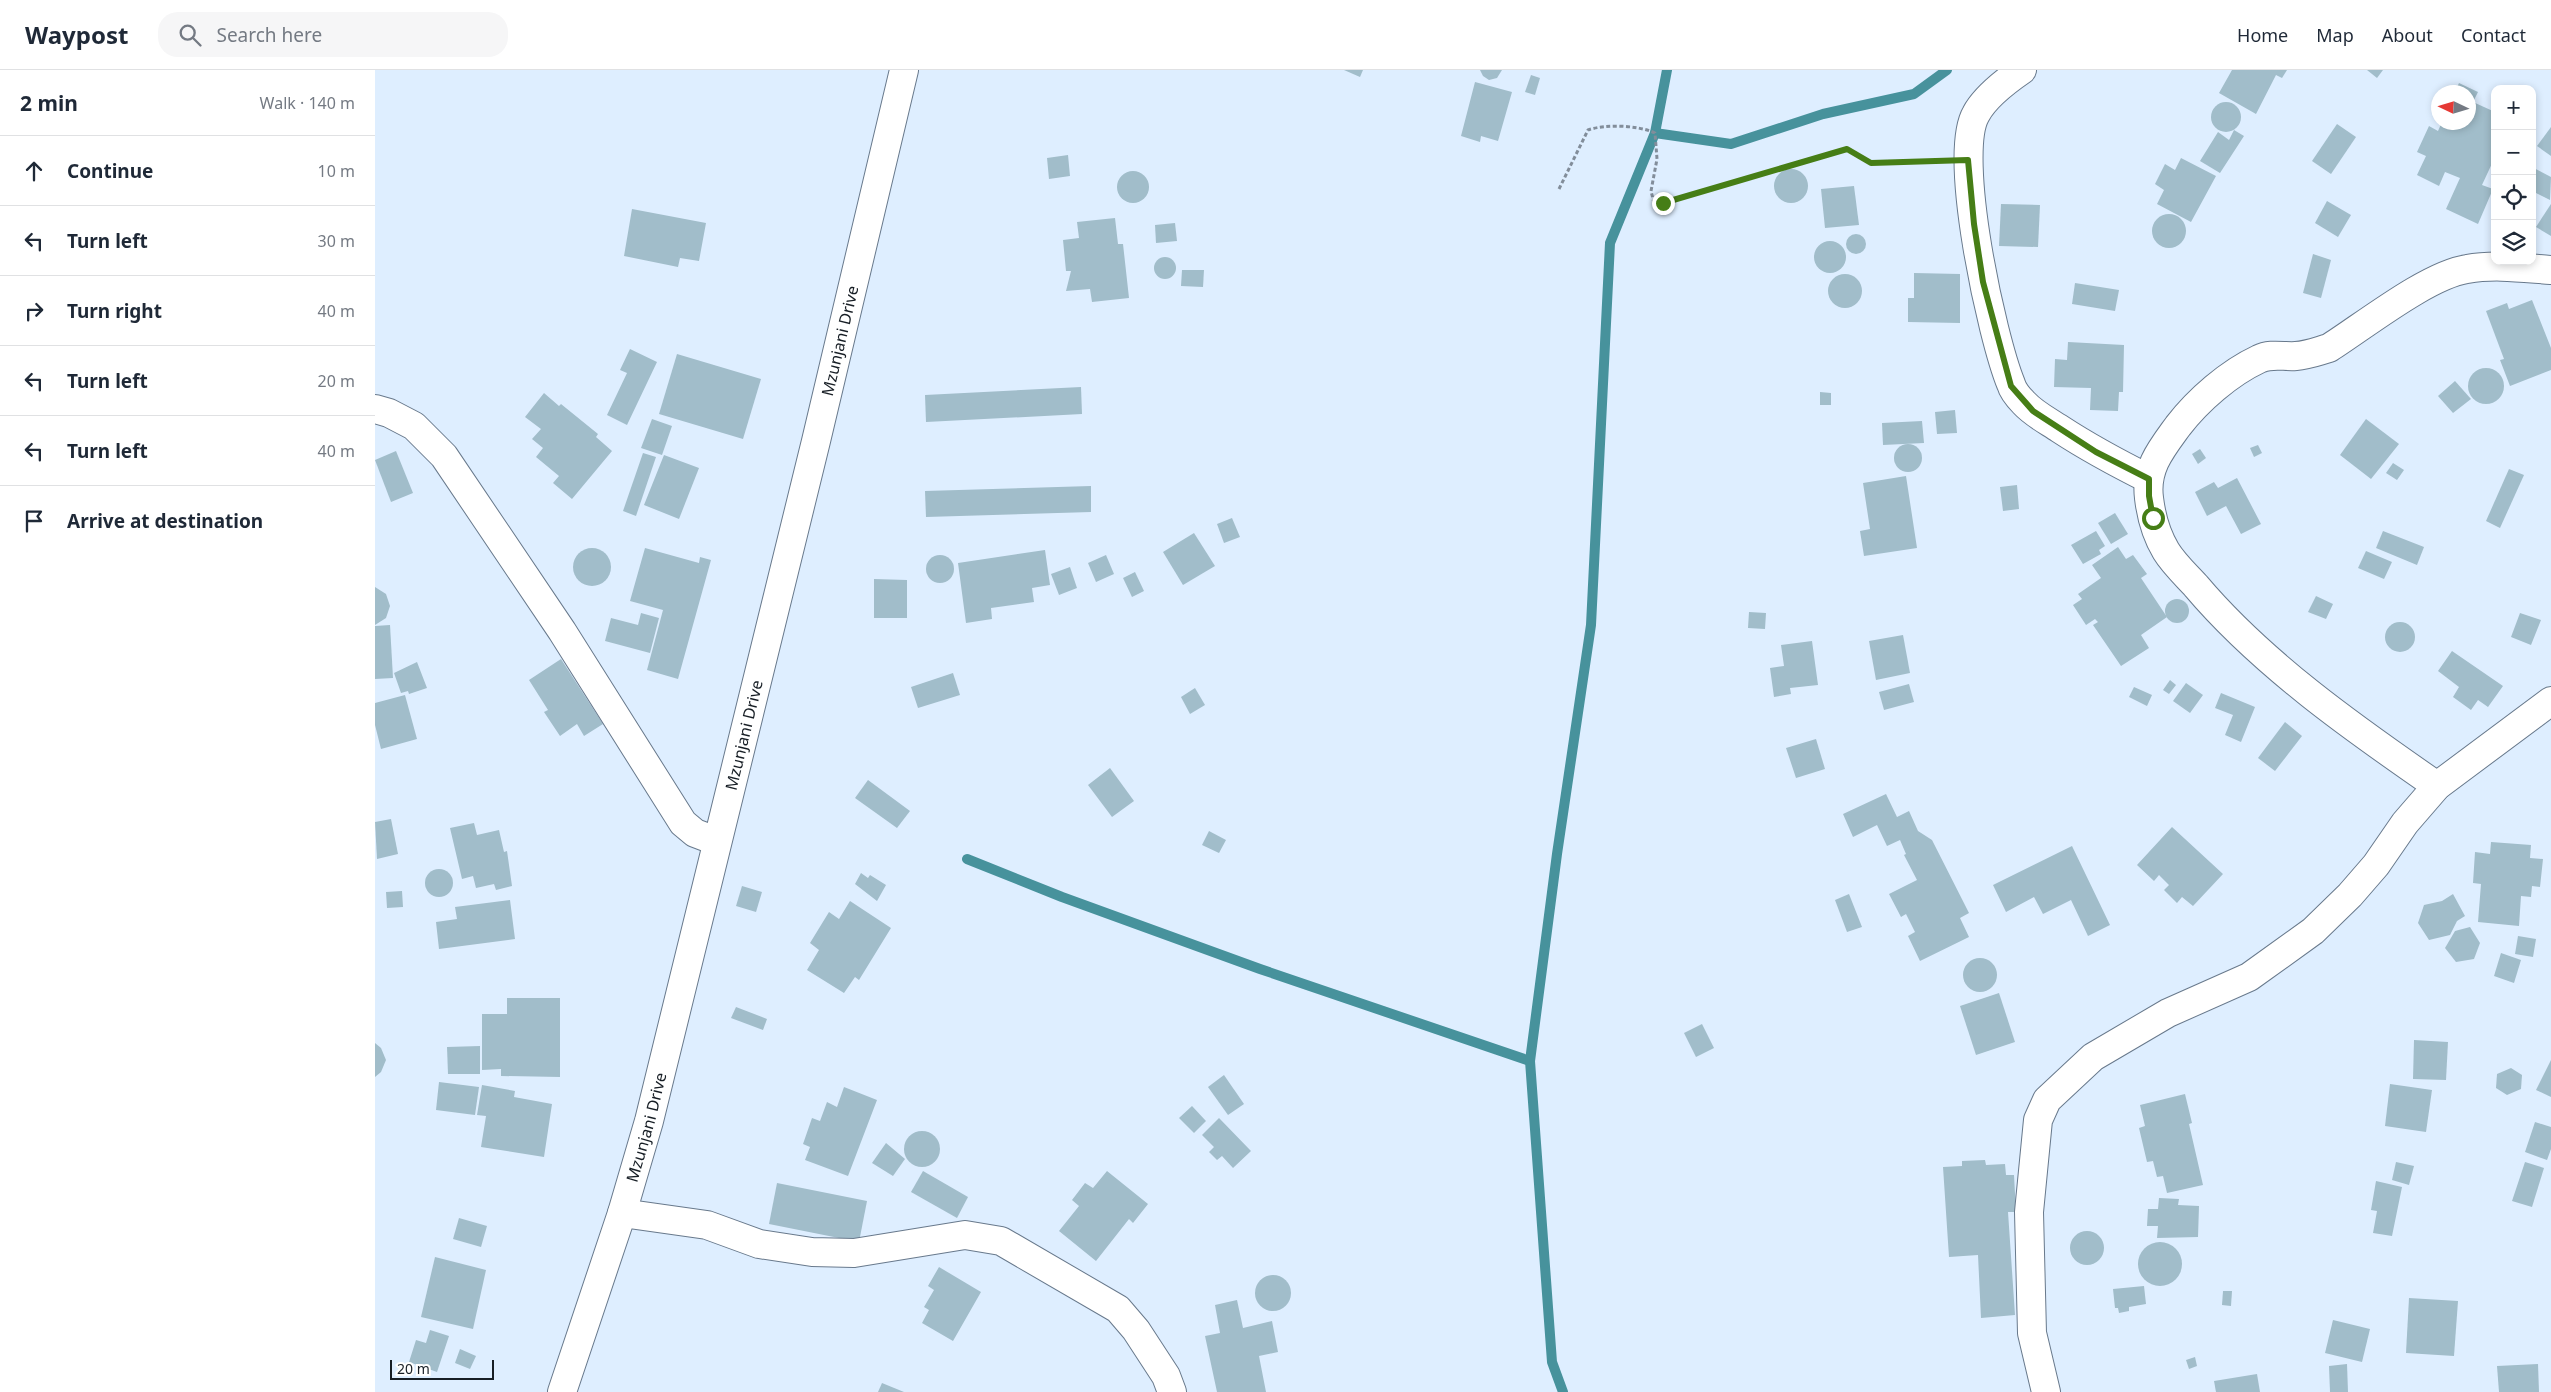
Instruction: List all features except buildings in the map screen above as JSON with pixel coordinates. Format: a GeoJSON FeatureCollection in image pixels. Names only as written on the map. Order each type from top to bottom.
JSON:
{"type":"FeatureCollection","features":[{"type":"Feature","properties":{"kind":"street","name":"Mzunjani Drive"},"geometry":{"type":"LineString","coordinates":[[562,1392],[622,1213],[649,1121],[816,441],[904,70]]}},
{"type":"Feature","properties":{"kind":"street"},"geometry":{"type":"LineString","coordinates":[[2022,70],[1987,100],[1975,114],[1971,128],[1968,160],[1974,224],[1983,282],[2011,386],[2033,411],[2096,452],[2149,479]]}},
{"type":"Feature","properties":{"kind":"street"},"geometry":{"type":"LineString","coordinates":[[2437,786],[2364,735],[2283,670],[2223,618],[2167,552],[2153,518],[2149,496],[2149,479],[2154,461],[2186,416],[2226,379],[2245,366],[2262,358],[2310,354],[2329,348],[2443,275],[2466,269],[2491,266],[2551,270]]}},
{"type":"Feature","properties":{"kind":"street"},"geometry":{"type":"LineString","coordinates":[[375,409],[389,413],[414,426],[444,456],[562,630],[683,823],[695,833],[716,842]]}},
{"type":"Feature","properties":{"kind":"street"},"geometry":{"type":"LineString","coordinates":[[2046,1392],[2032,1333],[2029,1212],[2038,1120],[2047,1100],[2093,1057],[2169,1013],[2249,977],[2313,932],[2351,895],[2376,865],[2405,823],[2437,786],[2551,701]]}},
{"type":"Feature","properties":{"kind":"street"},"geometry":{"type":"LineString","coordinates":[[622,1213],[707,1226],[759,1244],[812,1252],[862,1252],[965,1236],[1001,1242],[1041,1262],[1118,1309],[1136,1330],[1165,1376],[1172,1392]]}},
{"type":"Feature","properties":{"kind":"path"},"geometry":{"type":"LineString","coordinates":[[1559,188],[1587,130],[1596,127],[1647,129],[1655,133],[1657,159],[1651,191],[1654,203],[1663,203],[1847,149],[1871,163],[1968,160]]}},
{"type":"Feature","properties":{"kind":"waterway"},"geometry":{"type":"LineString","coordinates":[[1563,1392],[1552,1362],[1530,1061],[1557,854],[1591,625],[1610,243],[1655,133],[1667,70]]}},
{"type":"Feature","properties":{"kind":"waterway"},"geometry":{"type":"LineString","coordinates":[[1655,133],[1731,144],[1823,114],[1914,94],[1947,70]]}},
{"type":"Feature","properties":{"kind":"waterway"},"geometry":{"type":"LineString","coordinates":[[967,859],[1062,897],[1260,969],[1530,1061]]}},
{"type":"Feature","properties":{"kind":"route"},"geometry":{"type":"LineString","coordinates":[[1663,203],[1847,149],[1871,163],[1968,160],[1974,224],[1983,282],[2011,386],[2023,402],[2033,411],[2096,452],[2149,479],[2149,496],[2153,518]]}}]}
